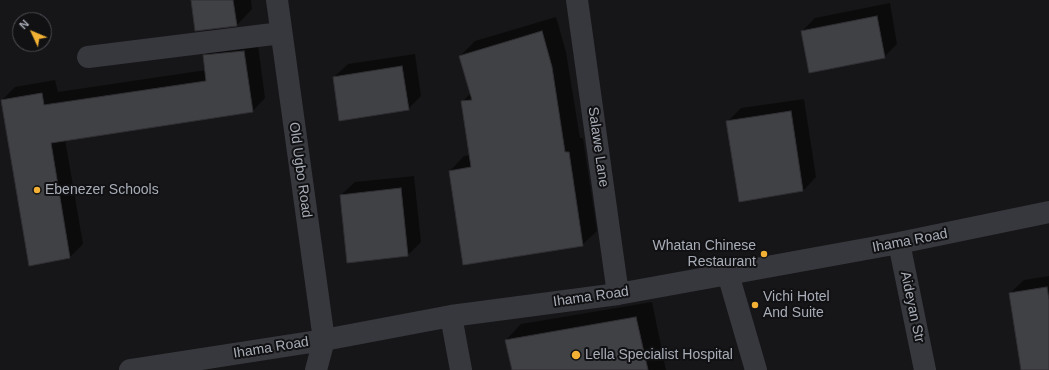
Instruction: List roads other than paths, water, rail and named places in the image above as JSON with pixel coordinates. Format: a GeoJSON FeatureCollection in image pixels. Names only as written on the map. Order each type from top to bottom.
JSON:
{"type":"FeatureCollection","features":[{"type":"Feature","properties":{"kind":"street","name":"Old Ugbo Road"},"geometry":{"type":"LineString","coordinates":[[276,0],[324,340]]}},
{"type":"Feature","properties":{"kind":"street","name":"Salawe Lane"},"geometry":{"type":"LineString","coordinates":[[577,0],[618,294]]}},
{"type":"Feature","properties":{"kind":"street"},"geometry":{"type":"LineString","coordinates":[[88,57],[281,33]]}},
{"type":"Feature","properties":{"kind":"street","name":"Ihama Road"},"geometry":{"type":"LineString","coordinates":[[130,370],[324,340],[451,316],[618,294],[899,243],[1049,212]]}},
{"type":"Feature","properties":{"kind":"street","name":"Aideyan Str"},"geometry":{"type":"LineString","coordinates":[[899,243],[925,370]]}},
{"type":"Feature","properties":{"kind":"street"},"geometry":{"type":"LineString","coordinates":[[728,274],[756,370]]}},
{"type":"Feature","properties":{"kind":"street"},"geometry":{"type":"LineString","coordinates":[[451,316],[461,370]]}},
{"type":"Feature","properties":{"kind":"street"},"geometry":{"type":"LineString","coordinates":[[316,370],[324,340]]}},
{"type":"Feature","properties":{"kind":"place","name":"Ebenezer Schools"},"geometry":{"type":"Point","coordinates":[37,190]}},
{"type":"Feature","properties":{"kind":"place","name":"Whatan Chinese Restaurant"},"geometry":{"type":"Point","coordinates":[764,254]}},
{"type":"Feature","properties":{"kind":"place","name":"Vichi Hotel And Suite"},"geometry":{"type":"Point","coordinates":[755,305]}},
{"type":"Feature","properties":{"kind":"place","name":"Lella Specialist Hospital"},"geometry":{"type":"Point","coordinates":[576,355]}}]}
